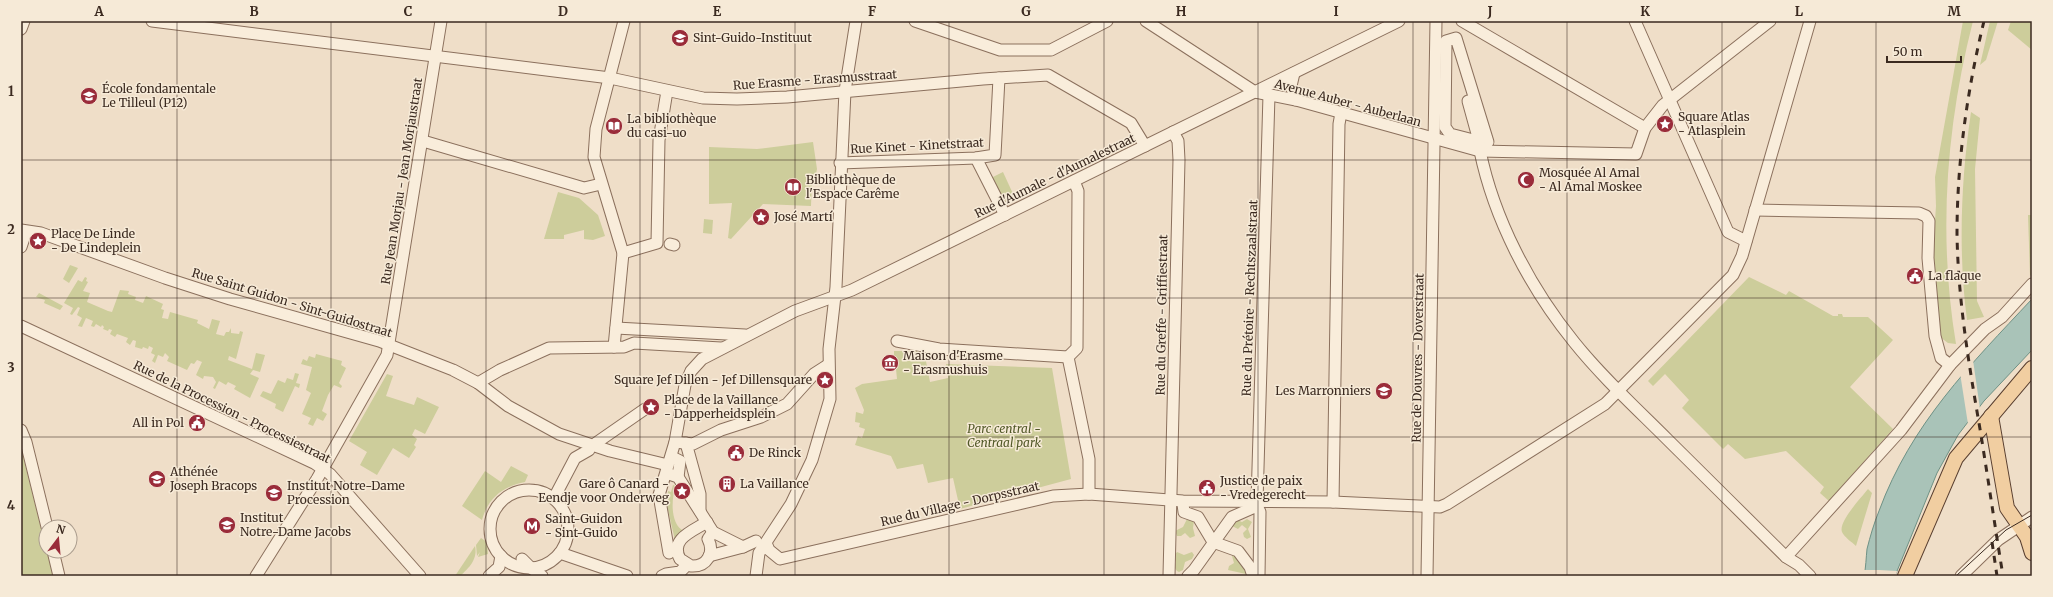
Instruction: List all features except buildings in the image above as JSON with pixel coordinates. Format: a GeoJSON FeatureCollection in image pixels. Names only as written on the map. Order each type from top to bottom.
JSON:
{"type":"FeatureCollection","features":[{"type":"Feature","properties":{"kind":"main road"},"geometry":{"type":"LineString","coordinates":[[1905,576],[1956,458],[2032,368]]}},
{"type":"Feature","properties":{"kind":"main road"},"geometry":{"type":"LineString","coordinates":[[1991,416],[2007,508],[2028,540],[2032,553]]}},
{"type":"Feature","properties":{"kind":"street"},"geometry":{"type":"LineString","coordinates":[[21,28],[24,21]]}},
{"type":"Feature","properties":{"kind":"street","name":"Rue Erasme - Erasmusstraat"},"geometry":{"type":"LineString","coordinates":[[152,21],[610,78],[703,98],[737,99],[787,97],[1048,75],[1131,123],[1145,146]]}},
{"type":"Feature","properties":{"kind":"street","name":"Rue Jean Morjau - Jean Morjaustraat"},"geometry":{"type":"LineString","coordinates":[[256,576],[322,469],[386,355],[389,345],[423,141],[441,21]]}},
{"type":"Feature","properties":{"kind":"street"},"geometry":{"type":"LineString","coordinates":[[614,347],[623,253],[594,157],[596,129],[624,21]]}},
{"type":"Feature","properties":{"kind":"street"},"geometry":{"type":"LineString","coordinates":[[756,571],[761,542],[791,504],[812,460],[830,399],[828,365],[834,298],[844,91],[856,21]]}},
{"type":"Feature","properties":{"kind":"street"},"geometry":{"type":"LineString","coordinates":[[915,21],[1000,50],[1051,50],[1108,21]]}},
{"type":"Feature","properties":{"kind":"street"},"geometry":{"type":"LineString","coordinates":[[1146,21],[1255,92]]}},
{"type":"Feature","properties":{"kind":"street","name":"Rue d'Aumale - d'Aumalestraat"},"geometry":{"type":"LineString","coordinates":[[722,348],[813,303],[834,298],[1399,21]]}},
{"type":"Feature","properties":{"kind":"street","name":"Rue de Douvres - Doverstraat"},"geometry":{"type":"LineString","coordinates":[[1427,576],[1436,21]]}},
{"type":"Feature","properties":{"kind":"street"},"geometry":{"type":"LineString","coordinates":[[1462,21],[1645,128]]}},
{"type":"Feature","properties":{"kind":"street"},"geometry":{"type":"LineString","coordinates":[[1635,21],[1728,232],[1746,241]]}},
{"type":"Feature","properties":{"kind":"street"},"geometry":{"type":"LineString","coordinates":[[1479,146],[1488,142],[1456,38],[1446,41],[1444,127],[1452,133],[1479,146],[1636,154],[1645,128],[1656,112],[1770,21]]}},
{"type":"Feature","properties":{"kind":"street","name":"Rue du Village - Dorpsstraat"},"geometry":{"type":"LineString","coordinates":[[761,542],[768,550],[780,559],[1053,496],[1089,494],[1257,502],[1333,502],[1440,507],[1447,504],[1595,412],[1619,391],[1733,274],[1739,265],[1810,21]]}},
{"type":"Feature","properties":{"kind":"street"},"geometry":{"type":"LineString","coordinates":[[1451,39],[1479,146],[1499,212],[1530,278],[1573,341],[1619,391],[1786,557],[1798,576]]}},
{"type":"Feature","properties":{"kind":"street"},"geometry":{"type":"LineString","coordinates":[[1294,73],[1291,86],[1296,100]]}},
{"type":"Feature","properties":{"kind":"street","name":"Rue Kinet - Kinetstraat"},"geometry":{"type":"LineString","coordinates":[[840,163],[976,158],[995,155],[999,78]]}},
{"type":"Feature","properties":{"kind":"street"},"geometry":{"type":"LineString","coordinates":[[623,253],[657,243],[659,140],[667,91]]}},
{"type":"Feature","properties":{"kind":"street","name":"Avenue Auber - Auberlaan"},"geometry":{"type":"LineString","coordinates":[[1255,92],[1296,100],[1435,140],[1479,146]]}},
{"type":"Feature","properties":{"kind":"street","name":"Rue du Prétoire - Rechtszaalstraat"},"geometry":{"type":"LineString","coordinates":[[1257,502],[1269,95]]}},
{"type":"Feature","properties":{"kind":"street"},"geometry":{"type":"LineString","coordinates":[[1333,502],[1339,124],[1341,113]]}},
{"type":"Feature","properties":{"kind":"street"},"geometry":{"type":"LineString","coordinates":[[1452,133],[1475,127]]}},
{"type":"Feature","properties":{"kind":"street","name":"Rue du Greffe - Griffiestraat"},"geometry":{"type":"LineString","coordinates":[[1169,576],[1178,160],[1178,141],[1173,132]]}},
{"type":"Feature","properties":{"kind":"street"},"geometry":{"type":"LineString","coordinates":[[423,141],[584,188],[601,184]]}},
{"type":"Feature","properties":{"kind":"street"},"geometry":{"type":"LineString","coordinates":[[976,158],[1005,215]]}},
{"type":"Feature","properties":{"kind":"street"},"geometry":{"type":"LineString","coordinates":[[897,341],[939,349],[1068,357],[1077,348],[1078,191],[1074,181]]}},
{"type":"Feature","properties":{"kind":"street"},"geometry":{"type":"LineString","coordinates":[[1755,210],[1919,213],[1926,216],[1929,221],[1928,258],[1935,336],[1941,358],[1950,365]]}},
{"type":"Feature","properties":{"kind":"street"},"geometry":{"type":"LineString","coordinates":[[21,247],[24,231]]}},
{"type":"Feature","properties":{"kind":"street","name":"Rue Saint Guidon - Sint-Guidostraat"},"geometry":{"type":"LineString","coordinates":[[24,231],[41,233],[165,278],[230,299],[379,340],[453,370],[478,383],[508,406],[559,434],[610,451],[676,465]]}},
{"type":"Feature","properties":{"kind":"street"},"geometry":{"type":"LineString","coordinates":[[1786,557],[1901,430],[1950,365],[1985,329],[2002,317],[2032,284]]}},
{"type":"Feature","properties":{"kind":"street","name":"Rue de la Procession - Processiestraat"},"geometry":{"type":"LineString","coordinates":[[21,326],[307,460],[330,474],[420,576]]}},
{"type":"Feature","properties":{"kind":"street"},"geometry":{"type":"LineString","coordinates":[[616,328],[748,335]]}},
{"type":"Feature","properties":{"kind":"street"},"geometry":{"type":"LineString","coordinates":[[478,383],[506,367],[550,348],[614,347],[634,342],[722,348]]}},
{"type":"Feature","properties":{"kind":"street"},"geometry":{"type":"LineString","coordinates":[[670,553],[659,495],[676,465],[681,443],[685,385],[691,371],[706,357],[722,348]]}},
{"type":"Feature","properties":{"kind":"street"},"geometry":{"type":"LineString","coordinates":[[1068,357],[1089,459],[1089,494]]}},
{"type":"Feature","properties":{"kind":"street"},"geometry":{"type":"LineString","coordinates":[[681,443],[693,444],[721,430],[761,417],[787,404],[814,374],[828,365]]}},
{"type":"Feature","properties":{"kind":"street"},"geometry":{"type":"LineString","coordinates":[[554,498],[575,458],[646,407]]}},
{"type":"Feature","properties":{"kind":"street"},"geometry":{"type":"LineString","coordinates":[[21,430],[26,442],[45,519]]}},
{"type":"Feature","properties":{"kind":"street"},"geometry":{"type":"LineString","coordinates":[[681,443],[676,465],[700,512],[713,532],[743,547]]}},
{"type":"Feature","properties":{"kind":"street"},"geometry":{"type":"LineString","coordinates":[[676,465],[700,494],[700,512]]}},
{"type":"Feature","properties":{"kind":"street"},"geometry":{"type":"LineString","coordinates":[[524,570],[547,564],[560,553],[568,536],[568,522],[563,509],[554,498],[540,491],[524,490],[516,492],[503,499],[493,512],[490,527],[492,543],[501,556],[524,570],[542,576]]}},
{"type":"Feature","properties":{"kind":"street"},"geometry":{"type":"LineString","coordinates":[[1183,504],[1184,512],[1198,517],[1213,542],[1238,551],[1250,567],[1253,576]]}},
{"type":"Feature","properties":{"kind":"street"},"geometry":{"type":"LineString","coordinates":[[1188,576],[1194,570],[1232,517],[1245,508],[1257,506],[1260,512],[1259,576]]}},
{"type":"Feature","properties":{"kind":"street"},"geometry":{"type":"LineString","coordinates":[[1961,576],[1998,540],[2032,517]]}},
{"type":"Feature","properties":{"kind":"street"},"geometry":{"type":"LineString","coordinates":[[707,522],[684,536],[678,543],[678,556],[687,565],[700,565],[709,556],[761,542]]}},
{"type":"Feature","properties":{"kind":"street"},"geometry":{"type":"LineString","coordinates":[[709,556],[711,548],[708,540],[713,532]]}},
{"type":"Feature","properties":{"kind":"street"},"geometry":{"type":"LineString","coordinates":[[560,553],[627,576]]}},
{"type":"Feature","properties":{"kind":"street"},"geometry":{"type":"LineString","coordinates":[[489,576],[499,567],[501,556]]}},
{"type":"Feature","properties":{"kind":"street"},"geometry":{"type":"LineString","coordinates":[[1786,557],[1799,565],[1810,576]]}},
{"type":"Feature","properties":{"kind":"street"},"geometry":{"type":"LineString","coordinates":[[55,559],[59,576]]}},
{"type":"Feature","properties":{"kind":"street"},"geometry":{"type":"LineString","coordinates":[[662,576],[680,572],[687,565]]}},
{"type":"Feature","properties":{"kind":"green space"},"geometry":{"type":"Polygon","coordinates":[[[1963,21],[1973,21],[1956,101],[1951,141],[1946,222],[1950,303],[1956,344],[1948,343],[1940,337],[1932,265],[1936,206],[1935,177],[1963,21]]]}},
{"type":"Feature","properties":{"kind":"green space"},"geometry":{"type":"Polygon","coordinates":[[[1990,21],[1998,21],[1986,60],[1980,65],[1990,21]]]}},
{"type":"Feature","properties":{"kind":"green space"},"geometry":{"type":"Polygon","coordinates":[[[2011,21],[2032,21],[2032,50],[2008,30],[2011,21]]]}},
{"type":"Feature","properties":{"kind":"green space"},"geometry":{"type":"Polygon","coordinates":[[[1971,112],[1980,118],[1975,169],[1977,301],[1984,317],[1967,320],[1962,268],[1962,216],[1965,163],[1971,112]]]}},
{"type":"Feature","properties":{"kind":"green space"},"geometry":{"type":"Polygon","coordinates":[[[813,142],[817,169],[815,179],[812,180],[811,206],[763,204],[731,239],[728,238],[732,203],[709,204],[709,147],[757,149],[813,142]]]}},
{"type":"Feature","properties":{"kind":"green space"},"geometry":{"type":"Polygon","coordinates":[[[1003,172],[1014,196],[1003,202],[991,178],[1003,172]]]}},
{"type":"Feature","properties":{"kind":"green space"},"geometry":{"type":"Polygon","coordinates":[[[558,192],[579,198],[598,215],[605,236],[593,240],[584,239],[584,230],[564,235],[564,239],[544,239],[558,192]]]}},
{"type":"Feature","properties":{"kind":"green space"},"geometry":{"type":"Polygon","coordinates":[[[2028,215],[2032,215],[2032,273],[2030,276],[2028,215]]]}},
{"type":"Feature","properties":{"kind":"green space"},"geometry":{"type":"Polygon","coordinates":[[[704,219],[713,220],[712,234],[703,233],[704,219]]]}},
{"type":"Feature","properties":{"kind":"green space"},"geometry":{"type":"Polygon","coordinates":[[[70,265],[78,268],[69,283],[63,279],[70,265]]]}},
{"type":"Feature","properties":{"kind":"green space"},"geometry":{"type":"Polygon","coordinates":[[[85,277],[87,278],[86,281],[88,282],[83,291],[90,293],[87,302],[108,311],[112,312],[120,290],[129,291],[128,294],[136,297],[135,300],[143,303],[146,296],[163,304],[161,309],[164,310],[162,318],[168,319],[170,312],[198,320],[197,323],[209,329],[212,319],[220,321],[216,334],[224,336],[231,328],[231,333],[239,334],[240,331],[243,332],[236,359],[229,356],[228,360],[252,369],[256,353],[265,355],[260,372],[253,370],[250,374],[259,378],[250,398],[234,389],[236,386],[228,382],[226,385],[219,381],[215,389],[213,388],[216,382],[213,377],[204,376],[203,379],[196,375],[202,362],[197,360],[194,364],[191,363],[187,370],[167,361],[169,357],[165,353],[163,357],[158,355],[155,363],[152,361],[155,355],[151,353],[153,348],[149,346],[148,349],[143,347],[142,349],[135,347],[136,341],[133,340],[130,345],[126,342],[128,338],[117,334],[115,337],[110,334],[112,330],[109,329],[108,331],[103,329],[104,327],[102,325],[101,327],[96,324],[94,327],[91,326],[93,321],[86,318],[82,327],[78,326],[82,318],[77,315],[80,308],[78,307],[72,315],[70,314],[73,308],[64,303],[78,280],[82,282],[85,277]]]}},
{"type":"Feature","properties":{"kind":"green space"},"geometry":{"type":"Polygon","coordinates":[[[1749,277],[1786,295],[1789,291],[1833,316],[1842,314],[1843,317],[1868,317],[1893,340],[1850,387],[1893,429],[1829,501],[1820,493],[1824,487],[1786,451],[1745,459],[1728,444],[1723,449],[1682,408],[1689,400],[1665,374],[1653,386],[1648,381],[1749,277]]]}},
{"type":"Feature","properties":{"kind":"green space"},"geometry":{"type":"Polygon","coordinates":[[[39,293],[63,306],[60,310],[44,303],[45,300],[36,297],[39,293]]]}},
{"type":"Feature","properties":{"kind":"green space","name":"Parc central - Centraal park"},"geometry":{"type":"Polygon","coordinates":[[[894,351],[924,351],[930,382],[948,378],[948,374],[955,372],[954,369],[947,370],[946,364],[1052,368],[1071,479],[960,509],[953,478],[928,483],[923,464],[897,469],[891,456],[855,445],[858,436],[862,438],[865,429],[859,427],[860,423],[855,422],[856,412],[863,414],[864,410],[855,388],[862,384],[897,379],[897,357],[894,356],[894,351]]]}},
{"type":"Feature","properties":{"kind":"green space"},"geometry":{"type":"Polygon","coordinates":[[[316,354],[342,361],[341,365],[346,368],[339,383],[342,386],[341,388],[334,385],[328,395],[322,411],[327,414],[323,421],[317,418],[313,426],[308,424],[311,418],[302,414],[311,393],[306,390],[312,367],[301,364],[303,359],[307,361],[309,356],[315,358],[316,354]]]}},
{"type":"Feature","properties":{"kind":"green space"},"geometry":{"type":"Polygon","coordinates":[[[295,373],[299,374],[296,383],[300,384],[299,388],[295,386],[283,412],[275,408],[276,404],[260,396],[263,391],[271,394],[278,380],[285,383],[287,378],[293,380],[295,373]]]}},
{"type":"Feature","properties":{"kind":"green space"},"geometry":{"type":"Polygon","coordinates":[[[387,374],[393,376],[386,396],[414,405],[417,397],[439,407],[425,434],[415,429],[412,435],[417,439],[414,445],[416,447],[409,458],[393,448],[377,475],[360,465],[367,452],[349,441],[387,374]]]}},
{"type":"Feature","properties":{"kind":"green space"},"geometry":{"type":"Polygon","coordinates":[[[21,448],[39,519],[38,559],[49,559],[53,576],[21,576],[21,448]]]}},
{"type":"Feature","properties":{"kind":"green space"},"geometry":{"type":"Polygon","coordinates":[[[511,466],[528,475],[525,482],[503,490],[492,499],[482,520],[462,506],[485,471],[501,482],[511,466]]]}},
{"type":"Feature","properties":{"kind":"green space"},"geometry":{"type":"Polygon","coordinates":[[[673,485],[676,486],[673,497],[674,517],[679,528],[684,531],[675,540],[667,506],[668,491],[671,492],[673,485]]]}},
{"type":"Feature","properties":{"kind":"green space"},"geometry":{"type":"Polygon","coordinates":[[[1868,489],[1872,493],[1856,546],[1843,534],[1843,522],[1868,489]]]}},
{"type":"Feature","properties":{"kind":"green space"},"geometry":{"type":"Polygon","coordinates":[[[1188,517],[1194,521],[1193,528],[1195,536],[1190,538],[1185,533],[1181,536],[1177,536],[1175,531],[1183,527],[1188,517]]]}},
{"type":"Feature","properties":{"kind":"green space"},"geometry":{"type":"Polygon","coordinates":[[[1247,519],[1252,522],[1248,529],[1251,537],[1247,539],[1244,537],[1243,533],[1247,529],[1242,525],[1238,529],[1232,526],[1237,520],[1242,522],[1247,519]]]}},
{"type":"Feature","properties":{"kind":"green space"},"geometry":{"type":"Polygon","coordinates":[[[481,538],[487,542],[488,554],[478,557],[480,552],[477,556],[476,545],[481,538]]]}},
{"type":"Feature","properties":{"kind":"green space"},"geometry":{"type":"Polygon","coordinates":[[[475,546],[476,551],[472,563],[460,576],[455,576],[475,546]]]}},
{"type":"Feature","properties":{"kind":"green space"},"geometry":{"type":"Polygon","coordinates":[[[1177,552],[1184,555],[1192,552],[1194,555],[1192,559],[1185,562],[1183,570],[1179,572],[1174,567],[1176,562],[1174,556],[1177,552]]]}},
{"type":"Feature","properties":{"kind":"green space"},"geometry":{"type":"Polygon","coordinates":[[[1234,553],[1242,564],[1246,574],[1228,570],[1229,566],[1234,563],[1232,556],[1234,553]]]}},
{"type":"Feature","properties":{"kind":"shaded area"},"geometry":{"type":"Polygon","coordinates":[[[2032,299],[2032,350],[1984,401],[1958,435],[1937,473],[1895,576],[1864,576],[1867,549],[1875,520],[1892,480],[1908,450],[1944,397],[1986,348],[2032,299]]]}},
{"type":"Feature","properties":{"kind":"pier"},"geometry":{"type":"Polygon","coordinates":[[[1973,360],[1980,409],[1968,424],[1960,373],[1973,360]]]}},
{"type":"Feature","properties":{"kind":"pier"},"geometry":{"type":"Polygon","coordinates":[[[1863,570],[1897,571],[1896,576],[1862,576],[1863,570]]]}},
{"type":"Feature","properties":{"kind":"tram line"},"geometry":{"type":"LineString","coordinates":[[1956,576],[2006,530],[2032,515]]}},
{"type":"Feature","properties":{"kind":"railway"},"geometry":{"type":"LineString","coordinates":[[1984,21],[1964,127],[1957,207],[1957,234],[1959,283],[1968,357],[2003,576]]}},
{"type":"Feature","properties":{"kind":"railway"},"geometry":{"type":"LineString","coordinates":[[1992,542],[1997,576]]}},
{"type":"Feature","properties":{"kind":"place","name":"Sint-Guido-Instituut"},"geometry":{"type":"Point","coordinates":[680,38]}},
{"type":"Feature","properties":{"kind":"place","name":"École fondamentale Le Tilleul (P12)"},"geometry":{"type":"Point","coordinates":[89,96]}},
{"type":"Feature","properties":{"kind":"place","name":"Square Atlas - Atlasplein"},"geometry":{"type":"Point","coordinates":[1665,124]}},
{"type":"Feature","properties":{"kind":"place","name":"La bibliothèque du casi-uo"},"geometry":{"type":"Point","coordinates":[614,126]}},
{"type":"Feature","properties":{"kind":"place","name":"Mosquée Al Amal - Al Amal Moskee"},"geometry":{"type":"Point","coordinates":[1526,180]}},
{"type":"Feature","properties":{"kind":"place","name":"Bibliothèque de l'Espace Carême"},"geometry":{"type":"Point","coordinates":[793,187]}},
{"type":"Feature","properties":{"kind":"place","name":"José Martí"},"geometry":{"type":"Point","coordinates":[761,217]}},
{"type":"Feature","properties":{"kind":"place","name":"Place De Linde - De Lindeplein"},"geometry":{"type":"Point","coordinates":[38,241]}},
{"type":"Feature","properties":{"kind":"place","name":"La flaque"},"geometry":{"type":"Point","coordinates":[1915,276]}},
{"type":"Feature","properties":{"kind":"place","name":"Maison d'Erasme - Erasmushuis"},"geometry":{"type":"Point","coordinates":[890,363]}},
{"type":"Feature","properties":{"kind":"place","name":"Square Jef Dillen - Jef Dillensquare"},"geometry":{"type":"Point","coordinates":[825,380]}},
{"type":"Feature","properties":{"kind":"place","name":"Les Marronniers"},"geometry":{"type":"Point","coordinates":[1384,391]}},
{"type":"Feature","properties":{"kind":"place","name":"Place de la Vaillance - Dapperheidsplein"},"geometry":{"type":"Point","coordinates":[651,407]}},
{"type":"Feature","properties":{"kind":"place","name":"All in Pol"},"geometry":{"type":"Point","coordinates":[197,423]}},
{"type":"Feature","properties":{"kind":"place","name":"De Rinck"},"geometry":{"type":"Point","coordinates":[736,453]}},
{"type":"Feature","properties":{"kind":"place","name":"Athénée Joseph Bracops"},"geometry":{"type":"Point","coordinates":[157,479]}},
{"type":"Feature","properties":{"kind":"place","name":"La Vaillance"},"geometry":{"type":"Point","coordinates":[727,484]}},
{"type":"Feature","properties":{"kind":"place","name":"Justice de paix - Vredegerecht"},"geometry":{"type":"Point","coordinates":[1207,488]}},
{"type":"Feature","properties":{"kind":"place","name":"Gare ô Canard - Eendje voor Onderweg"},"geometry":{"type":"Point","coordinates":[682,491]}},
{"type":"Feature","properties":{"kind":"place","name":"Institut Notre-Dame Procession"},"geometry":{"type":"Point","coordinates":[274,493]}},
{"type":"Feature","properties":{"kind":"place","name":"Institut Notre-Dame Jacobs"},"geometry":{"type":"Point","coordinates":[227,525]}},
{"type":"Feature","properties":{"kind":"place","name":"Saint-Guidon - Sint-Guido"},"geometry":{"type":"Point","coordinates":[532,526]}}]}
